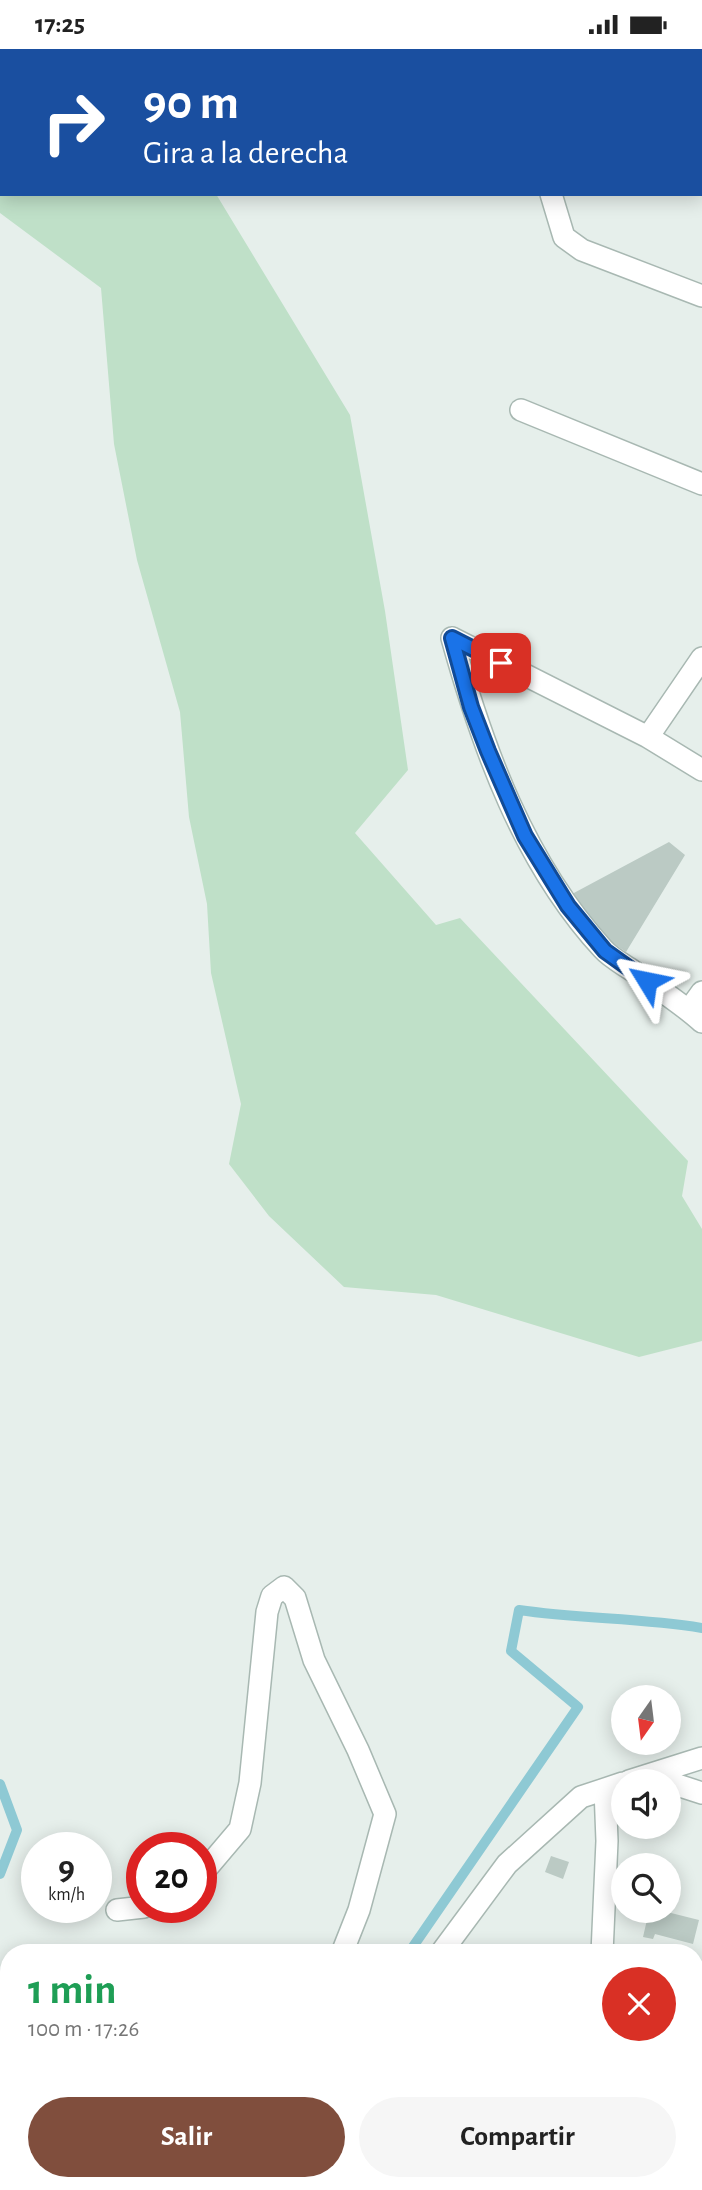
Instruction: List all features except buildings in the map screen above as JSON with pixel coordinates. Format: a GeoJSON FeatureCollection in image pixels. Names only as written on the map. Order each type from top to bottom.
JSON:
{"type":"FeatureCollection","features":[{"type":"Feature","properties":{"kind":"street"},"geometry":{"type":"LineString","coordinates":[[552,196],[564,237],[582,250],[702,296]]}},
{"type":"Feature","properties":{"kind":"street"},"geometry":{"type":"LineString","coordinates":[[521,410],[702,484]]}},
{"type":"Feature","properties":{"kind":"street"},"geometry":{"type":"LineString","coordinates":[[702,769],[648,737],[452,638],[471,707],[488,751],[525,836],[568,906],[605,951],[696,1016],[702,992]]}},
{"type":"Feature","properties":{"kind":"street"},"geometry":{"type":"LineString","coordinates":[[648,737],[702,658]]}},
{"type":"Feature","properties":{"kind":"street"},"geometry":{"type":"LineString","coordinates":[[217,1856],[240,1829],[250,1783],[267,1612],[272,1596],[284,1587],[295,1598],[314,1660],[358,1750],[385,1814],[359,1910],[346,1944]]}},
{"type":"Feature","properties":{"kind":"street"},"geometry":{"type":"LineString","coordinates":[[678,1769],[702,1758]]}},
{"type":"Feature","properties":{"kind":"street"},"geometry":{"type":"LineString","coordinates":[[448,1944],[507,1864],[581,1797],[611,1787]]}},
{"type":"Feature","properties":{"kind":"street"},"geometry":{"type":"LineString","coordinates":[[681,1787],[702,1793]]}},
{"type":"Feature","properties":{"kind":"street"},"geometry":{"type":"LineString","coordinates":[[602,1944],[611,1810]]}},
{"type":"Feature","properties":{"kind":"street"},"geometry":{"type":"LineString","coordinates":[[117,1910],[126,1909]]}},
{"type":"Feature","properties":{"kind":"green space"},"geometry":{"type":"Polygon","coordinates":[[[0,196],[217,196],[350,415],[385,611],[408,770],[355,833],[436,925],[460,918],[688,1161],[682,1196],[702,1229],[702,1341],[639,1357],[436,1295],[344,1287],[269,1216],[229,1164],[241,1104],[211,973],[207,904],[189,817],[180,712],[137,560],[114,444],[101,288],[0,213],[0,196]]]}},
{"type":"Feature","properties":{"kind":"waterway"},"geometry":{"type":"LineString","coordinates":[[415,1944],[578,1707],[511,1651],[519,1610],[702,1628]]}},
{"type":"Feature","properties":{"kind":"waterway"},"geometry":{"type":"LineString","coordinates":[[0,1784],[17,1830],[0,1874]]}},
{"type":"Feature","properties":{"kind":"route"},"geometry":{"type":"LineString","coordinates":[[501,663],[452,638],[471,707],[525,836],[568,906],[605,951],[647,981]]}}]}
